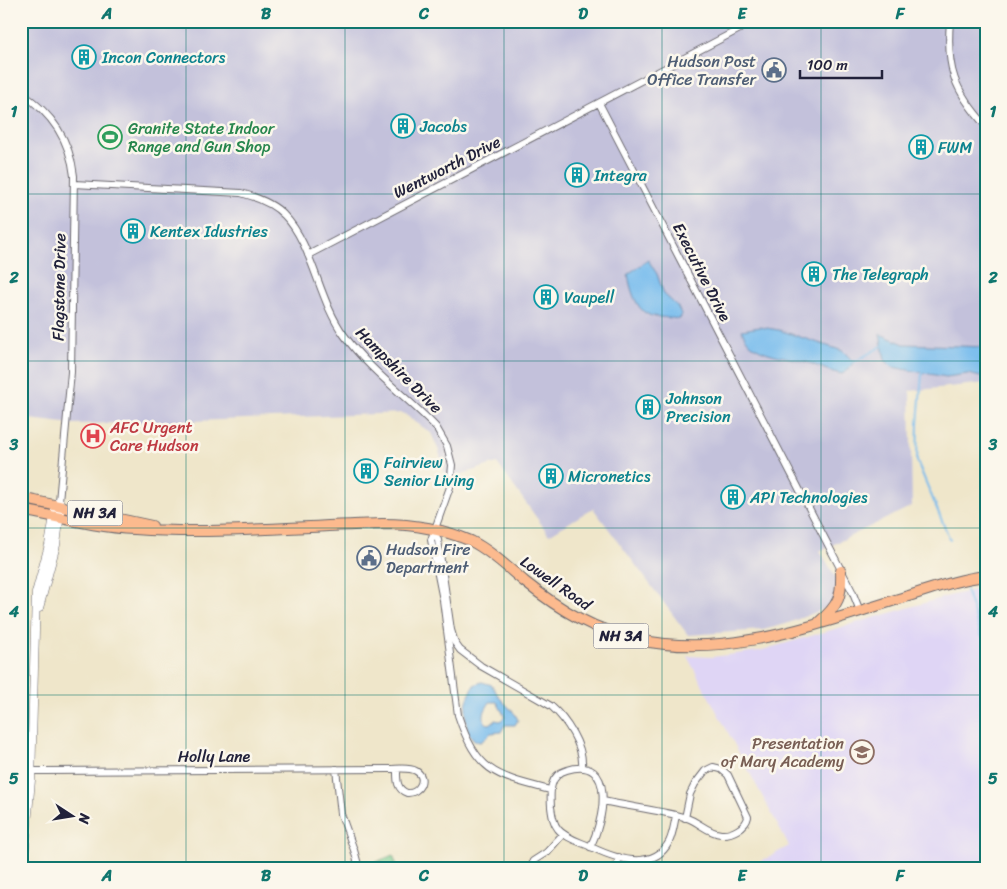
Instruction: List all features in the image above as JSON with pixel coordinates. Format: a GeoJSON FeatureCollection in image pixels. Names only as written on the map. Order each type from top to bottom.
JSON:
{"type":"FeatureCollection","features":[{"type":"Feature","properties":{"kind":"main road","name":"Lowell Road"},"geometry":{"type":"LineString","coordinates":[[21,498],[59,504],[167,530]]}},
{"type":"Feature","properties":{"kind":"main road","name":"Lowell Road"},"geometry":{"type":"LineString","coordinates":[[21,510],[122,528],[199,531],[382,524],[411,525],[434,529],[472,542],[485,550],[550,601],[576,618],[625,637],[671,645],[713,645],[764,638],[817,624],[960,580],[986,576]]}},
{"type":"Feature","properties":{"kind":"main road"},"geometry":{"type":"LineString","coordinates":[[817,624],[840,599],[842,588],[841,571]]}},
{"type":"Feature","properties":{"kind":"street"},"geometry":{"type":"LineString","coordinates":[[599,103],[755,21]]}},
{"type":"Feature","properties":{"kind":"street"},"geometry":{"type":"LineString","coordinates":[[950,21],[949,52],[954,79],[968,105],[986,126]]}},
{"type":"Feature","properties":{"kind":"street","name":"Flagstone Drive"},"geometry":{"type":"LineString","coordinates":[[21,93],[42,109],[58,128],[69,151],[74,184],[71,380],[59,504]]}},
{"type":"Feature","properties":{"kind":"street","name":"Wentworth Drive"},"geometry":{"type":"LineString","coordinates":[[308,255],[599,103]]}},
{"type":"Feature","properties":{"kind":"street","name":"Executive Drive"},"geometry":{"type":"LineString","coordinates":[[599,103],[860,611]]}},
{"type":"Feature","properties":{"kind":"street","name":"Hampshire Drive"},"geometry":{"type":"LineString","coordinates":[[74,184],[228,191],[253,196],[276,208],[293,226],[308,255],[331,314],[344,336],[370,364],[436,426],[448,446],[452,460],[452,480],[431,540],[443,600],[448,651],[458,716],[464,733],[476,754],[487,767],[497,774],[508,779],[550,790]]}},
{"type":"Feature","properties":{"kind":"street"},"geometry":{"type":"LineString","coordinates":[[23,868],[32,771],[36,593],[59,504]]}},
{"type":"Feature","properties":{"kind":"street"},"geometry":{"type":"LineString","coordinates":[[434,529],[438,540],[451,630],[455,644],[481,666],[551,706],[573,734],[581,755],[582,767]]}},
{"type":"Feature","properties":{"kind":"street"},"geometry":{"type":"LineString","coordinates":[[448,651],[460,650]]}},
{"type":"Feature","properties":{"kind":"street"},"geometry":{"type":"LineString","coordinates":[[21,756],[32,754]]}},
{"type":"Feature","properties":{"kind":"street"},"geometry":{"type":"LineString","coordinates":[[590,847],[596,833],[603,801],[603,789],[599,779],[592,771],[582,767],[562,772],[554,778],[550,790],[552,815],[555,824],[563,834],[590,847],[604,853],[641,861],[654,858],[670,840],[676,816]]}},
{"type":"Feature","properties":{"kind":"street"},"geometry":{"type":"LineString","coordinates":[[603,801],[685,818],[714,833],[727,834],[743,826],[748,817],[728,775],[721,769],[713,768],[705,771],[695,784],[690,794],[685,818]]}},
{"type":"Feature","properties":{"kind":"street"},"geometry":{"type":"LineString","coordinates":[[336,769],[341,814],[359,868]]}},
{"type":"Feature","properties":{"kind":"street","name":"Holly Lane"},"geometry":{"type":"LineString","coordinates":[[32,771],[336,769],[396,769],[410,769],[417,772],[422,782],[419,789],[415,792],[407,793],[400,789],[396,769]]}},
{"type":"Feature","properties":{"kind":"street"},"geometry":{"type":"LineString","coordinates":[[533,862],[547,852],[563,834]]}},
{"type":"Feature","properties":{"kind":"street"},"geometry":{"type":"LineString","coordinates":[[616,868],[619,857]]}},
{"type":"Feature","properties":{"kind":"shaded area"},"geometry":{"type":"Polygon","coordinates":[[[21,21],[986,21],[986,383],[910,391],[912,506],[820,551],[838,581],[838,595],[831,606],[786,624],[763,630],[688,635],[593,508],[549,535],[497,463],[446,479],[439,451],[431,433],[403,413],[72,424],[21,418],[21,21]]]}},
{"type":"Feature","properties":{"kind":"shaded area","name":"Presentation of Mary Academy"},"geometry":{"type":"Polygon","coordinates":[[[986,587],[986,868],[749,868],[789,846],[687,656],[712,657],[759,651],[945,597],[986,587]]]}},
{"type":"Feature","properties":{"kind":"green space"},"geometry":{"type":"Polygon","coordinates":[[[393,855],[398,868],[366,868],[366,866],[393,855]]]}},
{"type":"Feature","properties":{"kind":"water"},"geometry":{"type":"Polygon","coordinates":[[[648,260],[657,274],[664,294],[677,306],[681,314],[680,319],[649,315],[637,303],[628,274],[648,260]]]}},
{"type":"Feature","properties":{"kind":"water"},"geometry":{"type":"Polygon","coordinates":[[[760,327],[779,330],[843,351],[854,362],[842,374],[760,350],[746,339],[742,330],[760,327]]]}},
{"type":"Feature","properties":{"kind":"water"},"geometry":{"type":"Polygon","coordinates":[[[880,334],[904,344],[986,347],[986,375],[981,377],[968,374],[946,377],[892,367],[885,360],[880,334]]]}},
{"type":"Feature","properties":{"kind":"water"},"geometry":{"type":"Polygon","coordinates":[[[482,682],[492,685],[499,697],[515,714],[518,720],[515,725],[505,725],[501,732],[491,733],[481,742],[476,741],[472,737],[466,719],[467,701],[474,685],[482,682]],[[490,702],[487,707],[484,715],[485,723],[490,724],[495,720],[500,721],[505,717],[497,702],[490,702]]]}},
{"type":"Feature","properties":{"kind":"waterway"},"geometry":{"type":"LineString","coordinates":[[854,362],[882,346]]}},
{"type":"Feature","properties":{"kind":"waterway"},"geometry":{"type":"LineString","coordinates":[[922,373],[917,461],[950,540]]}},
{"type":"Feature","properties":{"kind":"waterway"},"geometry":{"type":"LineString","coordinates":[[966,590],[981,634],[986,642]]}},
{"type":"Feature","properties":{"kind":"place","name":"Incon Connectors"},"geometry":{"type":"Point","coordinates":[84,57]}},
{"type":"Feature","properties":{"kind":"place","name":"Hudson Post Office Transfer"},"geometry":{"type":"Point","coordinates":[774,70]}},
{"type":"Feature","properties":{"kind":"place","name":"Jacobs"},"geometry":{"type":"Point","coordinates":[403,126]}},
{"type":"Feature","properties":{"kind":"place","name":"Granite State Indoor Range and Gun Shop"},"geometry":{"type":"Point","coordinates":[110,137]}},
{"type":"Feature","properties":{"kind":"place","name":"FWM"},"geometry":{"type":"Point","coordinates":[921,147]}},
{"type":"Feature","properties":{"kind":"place","name":"Integra"},"geometry":{"type":"Point","coordinates":[577,175]}},
{"type":"Feature","properties":{"kind":"place","name":"Kentex Idustries"},"geometry":{"type":"Point","coordinates":[133,231]}},
{"type":"Feature","properties":{"kind":"place","name":"The Telegraph"},"geometry":{"type":"Point","coordinates":[814,274]}},
{"type":"Feature","properties":{"kind":"place","name":"Vaupell"},"geometry":{"type":"Point","coordinates":[546,297]}},
{"type":"Feature","properties":{"kind":"place","name":"Johnson Precision"},"geometry":{"type":"Point","coordinates":[648,407]}},
{"type":"Feature","properties":{"kind":"place","name":"AFC Urgent Care Hudson"},"geometry":{"type":"Point","coordinates":[93,436]}},
{"type":"Feature","properties":{"kind":"place","name":"Fairview Senior Living"},"geometry":{"type":"Point","coordinates":[366,471]}},
{"type":"Feature","properties":{"kind":"place","name":"Micronetics"},"geometry":{"type":"Point","coordinates":[551,476]}},
{"type":"Feature","properties":{"kind":"place","name":"API Technologies"},"geometry":{"type":"Point","coordinates":[733,497]}},
{"type":"Feature","properties":{"kind":"place","name":"Hudson Fire Department"},"geometry":{"type":"Point","coordinates":[369,558]}},
{"type":"Feature","properties":{"kind":"place","name":"Presentation of Mary Academy"},"geometry":{"type":"Point","coordinates":[862,752]}}]}
